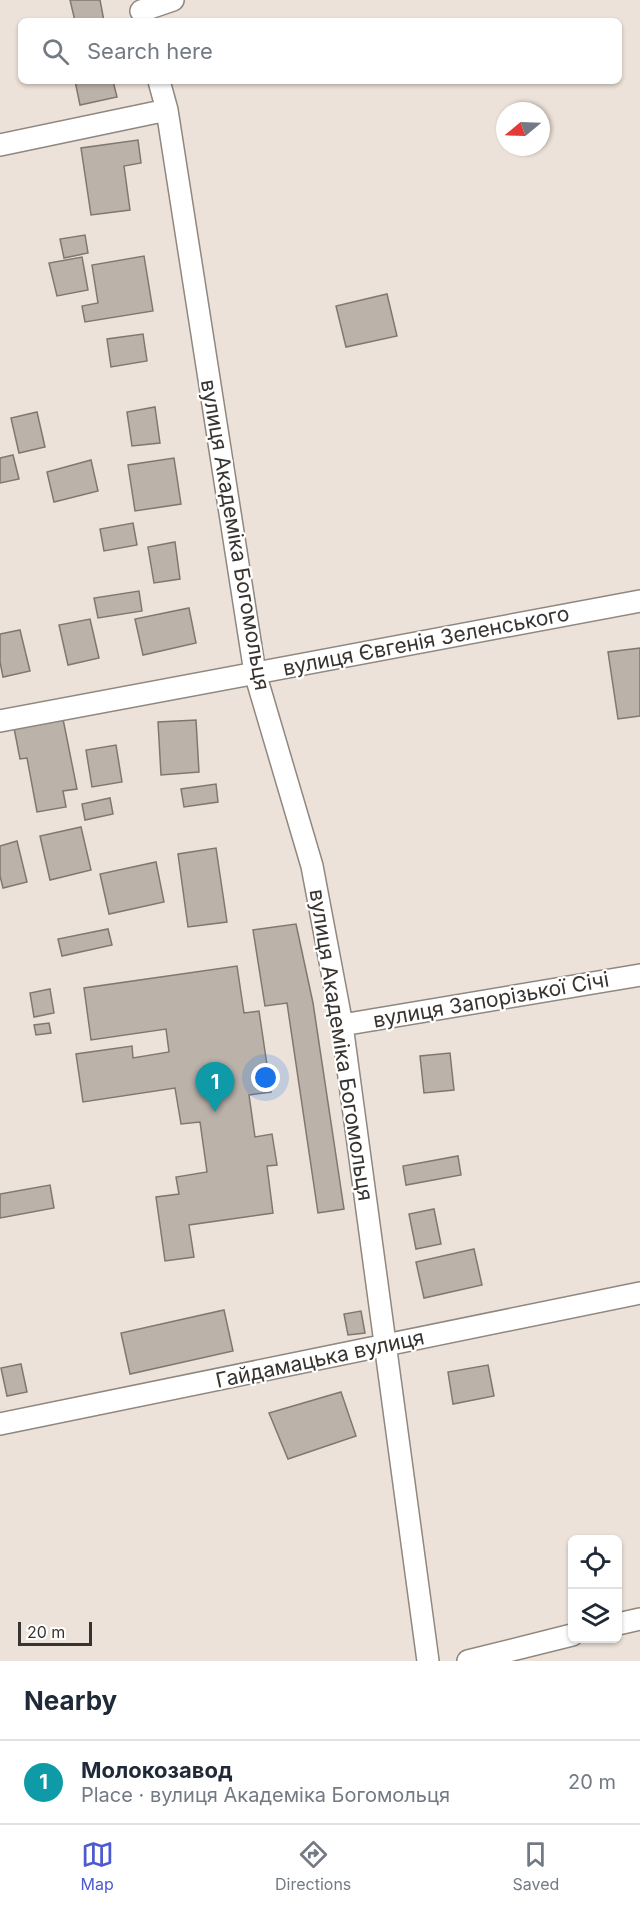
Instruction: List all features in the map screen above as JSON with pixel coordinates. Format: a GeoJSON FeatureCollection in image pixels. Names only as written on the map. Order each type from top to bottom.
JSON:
{"type":"FeatureCollection","features":[{"type":"Feature","properties":{"kind":"street"},"geometry":{"type":"LineString","coordinates":[[141,11],[173,0]]}},
{"type":"Feature","properties":{"kind":"street","name":"вулиця Академіка Богомольця"},"geometry":{"type":"LineString","coordinates":[[160,84],[167,110],[255,673],[312,866],[342,1025],[428,1661]]}},
{"type":"Feature","properties":{"kind":"street"},"geometry":{"type":"LineString","coordinates":[[0,145],[167,110]]}},
{"type":"Feature","properties":{"kind":"street","name":"вулиця Євгенія Зеленського"},"geometry":{"type":"LineString","coordinates":[[0,721],[640,601]]}},
{"type":"Feature","properties":{"kind":"street","name":"вулиця Запорізької Січі"},"geometry":{"type":"LineString","coordinates":[[342,1025],[640,975]]}},
{"type":"Feature","properties":{"kind":"street","name":"Гайдамацька вулиця"},"geometry":{"type":"LineString","coordinates":[[0,1424],[640,1293]]}},
{"type":"Feature","properties":{"kind":"street"},"geometry":{"type":"LineString","coordinates":[[622,1623],[640,1619]]}},
{"type":"Feature","properties":{"kind":"street"},"geometry":{"type":"LineString","coordinates":[[468,1661],[568,1636]]}},
{"type":"Feature","properties":{"kind":"building"},"geometry":{"type":"Polygon","coordinates":[[[70,0],[100,0],[103,18],[74,18],[70,0]]]}},
{"type":"Feature","properties":{"kind":"building"},"geometry":{"type":"Polygon","coordinates":[[[76,84],[114,84],[117,97],[80,105],[76,84]]]}},
{"type":"Feature","properties":{"kind":"building"},"geometry":{"type":"Polygon","coordinates":[[[138,140],[141,163],[124,166],[130,210],[91,215],[81,148],[138,140]]]}},
{"type":"Feature","properties":{"kind":"building"},"geometry":{"type":"Polygon","coordinates":[[[85,235],[88,253],[64,258],[60,239],[85,235]]]}},
{"type":"Feature","properties":{"kind":"building"},"geometry":{"type":"Polygon","coordinates":[[[144,256],[153,311],[85,322],[82,306],[98,303],[92,265],[144,256]]]}},
{"type":"Feature","properties":{"kind":"building"},"geometry":{"type":"Polygon","coordinates":[[[82,257],[88,290],[57,296],[49,263],[82,257]]]}},
{"type":"Feature","properties":{"kind":"building"},"geometry":{"type":"Polygon","coordinates":[[[387,294],[397,336],[346,347],[336,306],[387,294]]]}},
{"type":"Feature","properties":{"kind":"building"},"geometry":{"type":"Polygon","coordinates":[[[143,334],[147,361],[111,367],[107,339],[143,334]]]}},
{"type":"Feature","properties":{"kind":"building"},"geometry":{"type":"Polygon","coordinates":[[[155,407],[160,443],[132,446],[127,412],[155,407]]]}},
{"type":"Feature","properties":{"kind":"building"},"geometry":{"type":"Polygon","coordinates":[[[37,412],[45,447],[19,453],[11,418],[37,412]]]}},
{"type":"Feature","properties":{"kind":"building"},"geometry":{"type":"Polygon","coordinates":[[[13,455],[19,479],[0,483],[0,458],[13,455]]]}},
{"type":"Feature","properties":{"kind":"building"},"geometry":{"type":"Polygon","coordinates":[[[174,458],[181,504],[135,511],[128,465],[174,458]]]}},
{"type":"Feature","properties":{"kind":"building"},"geometry":{"type":"Polygon","coordinates":[[[91,460],[98,491],[54,502],[47,472],[91,460]]]}},
{"type":"Feature","properties":{"kind":"building"},"geometry":{"type":"Polygon","coordinates":[[[133,523],[137,545],[104,551],[100,529],[133,523]]]}},
{"type":"Feature","properties":{"kind":"building"},"geometry":{"type":"Polygon","coordinates":[[[175,542],[180,579],[154,583],[148,547],[175,542]]]}},
{"type":"Feature","properties":{"kind":"building"},"geometry":{"type":"Polygon","coordinates":[[[139,591],[142,611],[98,618],[94,598],[139,591]]]}},
{"type":"Feature","properties":{"kind":"building"},"geometry":{"type":"Polygon","coordinates":[[[189,608],[196,643],[143,655],[135,619],[189,608]]]}},
{"type":"Feature","properties":{"kind":"building"},"geometry":{"type":"Polygon","coordinates":[[[90,619],[99,658],[68,665],[59,625],[90,619]]]}},
{"type":"Feature","properties":{"kind":"building"},"geometry":{"type":"Polygon","coordinates":[[[20,630],[30,671],[3,677],[0,662],[0,634],[20,630]]]}},
{"type":"Feature","properties":{"kind":"building"},"geometry":{"type":"Polygon","coordinates":[[[640,648],[640,716],[618,719],[608,652],[640,648]]]}},
{"type":"Feature","properties":{"kind":"building"},"geometry":{"type":"Polygon","coordinates":[[[63,719],[77,789],[63,791],[66,807],[37,812],[27,758],[20,759],[14,728],[63,719]]]}},
{"type":"Feature","properties":{"kind":"building"},"geometry":{"type":"Polygon","coordinates":[[[196,720],[199,772],[161,775],[158,722],[196,720]]]}},
{"type":"Feature","properties":{"kind":"building"},"geometry":{"type":"Polygon","coordinates":[[[116,745],[122,782],[92,787],[86,750],[116,745]]]}},
{"type":"Feature","properties":{"kind":"building"},"geometry":{"type":"Polygon","coordinates":[[[216,784],[218,802],[184,807],[181,789],[216,784]]]}},
{"type":"Feature","properties":{"kind":"building"},"geometry":{"type":"Polygon","coordinates":[[[110,798],[113,814],[85,820],[82,804],[110,798]]]}},
{"type":"Feature","properties":{"kind":"building"},"geometry":{"type":"Polygon","coordinates":[[[81,827],[91,870],[50,880],[40,836],[81,827]]]}},
{"type":"Feature","properties":{"kind":"building"},"geometry":{"type":"Polygon","coordinates":[[[17,841],[27,882],[3,888],[0,876],[0,846],[17,841]]]}},
{"type":"Feature","properties":{"kind":"building"},"geometry":{"type":"Polygon","coordinates":[[[216,848],[227,922],[188,927],[178,854],[216,848]]]}},
{"type":"Feature","properties":{"kind":"building"},"geometry":{"type":"Polygon","coordinates":[[[156,862],[164,902],[109,914],[100,874],[156,862]]]}},
{"type":"Feature","properties":{"kind":"building"},"geometry":{"type":"Polygon","coordinates":[[[296,924],[313,1003],[344,1209],[318,1213],[287,1003],[265,1006],[253,930],[296,924]]]}},
{"type":"Feature","properties":{"kind":"building"},"geometry":{"type":"Polygon","coordinates":[[[108,929],[112,945],[62,956],[58,939],[108,929]]]}},
{"type":"Feature","properties":{"kind":"building"},"geometry":{"type":"Polygon","coordinates":[[[237,966],[244,1013],[259,1011],[271,1092],[249,1095],[255,1137],[272,1134],[277,1165],[267,1166],[273,1213],[189,1225],[194,1257],[165,1261],[156,1197],[179,1194],[176,1177],[207,1172],[200,1122],[181,1124],[175,1088],[83,1102],[76,1054],[132,1046],[133,1058],[169,1052],[166,1029],[91,1040],[84,988],[237,966]]]}},
{"type":"Feature","properties":{"kind":"building"},"geometry":{"type":"Polygon","coordinates":[[[50,989],[54,1013],[34,1017],[30,993],[50,989]]]}},
{"type":"Feature","properties":{"kind":"building"},"geometry":{"type":"Polygon","coordinates":[[[49,1023],[51,1033],[36,1035],[34,1025],[49,1023]]]}},
{"type":"Feature","properties":{"kind":"building"},"geometry":{"type":"Polygon","coordinates":[[[450,1053],[454,1090],[424,1093],[420,1056],[450,1053]]]}},
{"type":"Feature","properties":{"kind":"building"},"geometry":{"type":"Polygon","coordinates":[[[458,1156],[461,1175],[406,1185],[403,1166],[458,1156]]]}},
{"type":"Feature","properties":{"kind":"building"},"geometry":{"type":"Polygon","coordinates":[[[50,1185],[54,1208],[0,1218],[0,1194],[50,1185]]]}},
{"type":"Feature","properties":{"kind":"building"},"geometry":{"type":"Polygon","coordinates":[[[434,1209],[441,1244],[416,1249],[409,1214],[434,1209]]]}},
{"type":"Feature","properties":{"kind":"building"},"geometry":{"type":"Polygon","coordinates":[[[474,1249],[482,1285],[424,1298],[416,1262],[474,1249]]]}},
{"type":"Feature","properties":{"kind":"building"},"geometry":{"type":"Polygon","coordinates":[[[224,1310],[233,1351],[130,1374],[121,1333],[224,1310]]]}},
{"type":"Feature","properties":{"kind":"building"},"geometry":{"type":"Polygon","coordinates":[[[361,1311],[365,1333],[348,1335],[344,1314],[361,1311]]]}},
{"type":"Feature","properties":{"kind":"building"},"geometry":{"type":"Polygon","coordinates":[[[21,1364],[27,1392],[7,1396],[1,1368],[21,1364]]]}},
{"type":"Feature","properties":{"kind":"building"},"geometry":{"type":"Polygon","coordinates":[[[488,1365],[494,1396],[453,1404],[448,1372],[488,1365]]]}},
{"type":"Feature","properties":{"kind":"building"},"geometry":{"type":"Polygon","coordinates":[[[341,1392],[356,1436],[288,1459],[269,1413],[341,1392]]]}},
{"type":"Feature","properties":{"kind":"place","name":"Молокозавод"},"geometry":{"type":"Point","coordinates":[215,1112]}}]}
